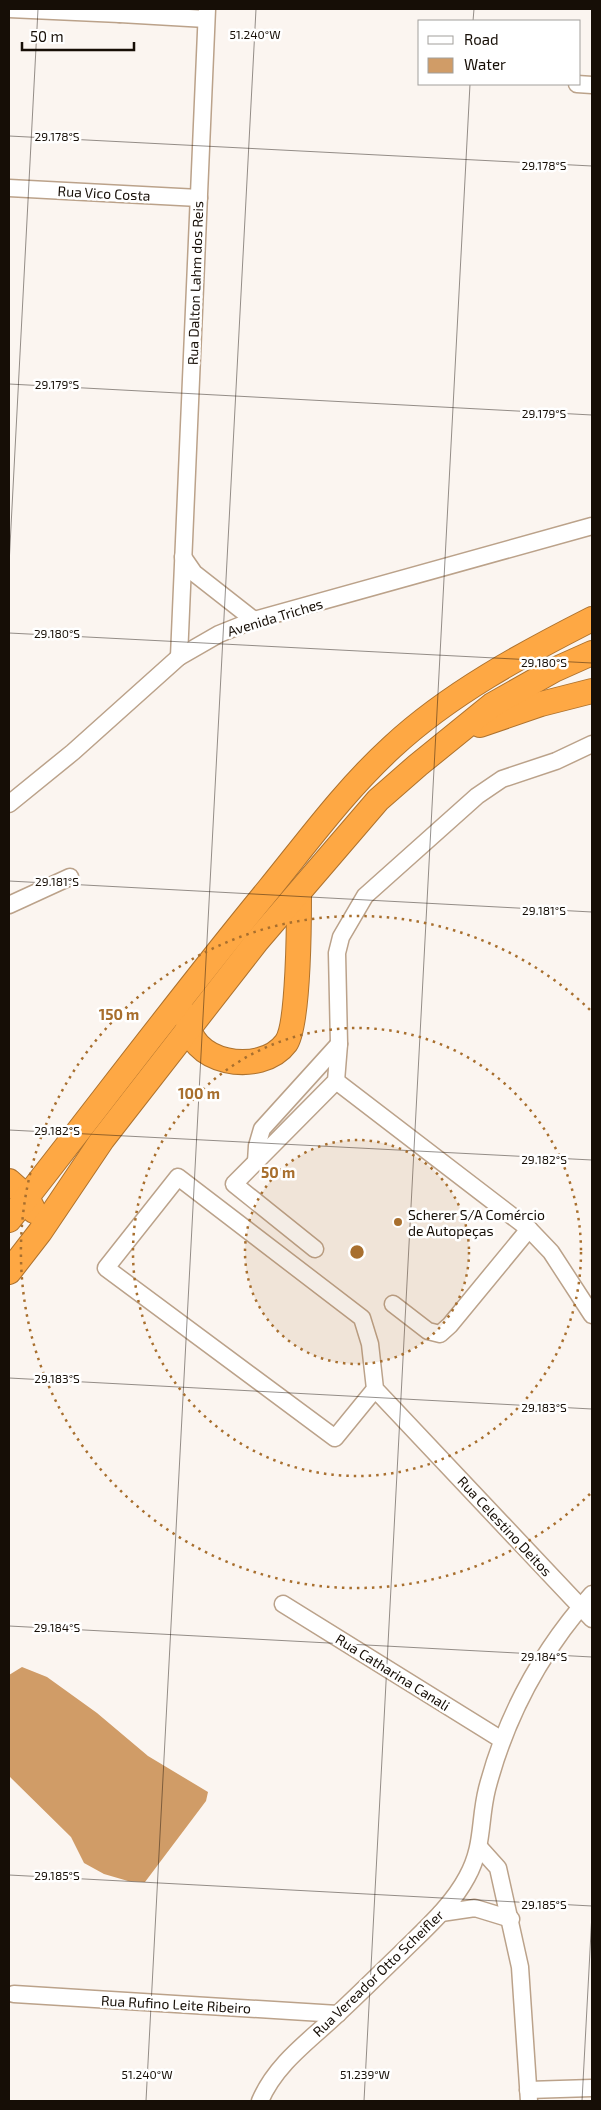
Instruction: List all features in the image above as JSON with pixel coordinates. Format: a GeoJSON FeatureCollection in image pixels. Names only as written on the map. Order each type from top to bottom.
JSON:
{"type":"FeatureCollection","features":[{"type":"Feature","properties":{"kind":"highway"},"geometry":{"type":"LineString","coordinates":[[9,1220],[197,977],[319,828],[392,747],[425,720],[470,688],[592,620]]}},
{"type":"Feature","properties":{"kind":"highway"},"geometry":{"type":"LineString","coordinates":[[9,1272],[40,1232],[102,1140],[257,941],[378,800],[492,705],[554,670],[592,653]]}},
{"type":"Feature","properties":{"kind":"highway"},"geometry":{"type":"LineString","coordinates":[[459,733],[541,704],[592,691]]}},
{"type":"Feature","properties":{"kind":"highway"},"geometry":{"type":"LineString","coordinates":[[197,977],[188,1009],[188,1030],[200,1049],[224,1060],[254,1062],[274,1054],[287,1042],[294,1020],[299,894]]}},
{"type":"Feature","properties":{"kind":"highway"},"geometry":{"type":"LineString","coordinates":[[9,1181],[27,1197],[34,1211],[40,1232]]}},
{"type":"Feature","properties":{"kind":"street"},"geometry":{"type":"LineString","coordinates":[[9,9],[206,14]]}},
{"type":"Feature","properties":{"kind":"street","name":"Rua Dalton Lahm dos Reis"},"geometry":{"type":"LineString","coordinates":[[179,657],[206,14]]}},
{"type":"Feature","properties":{"kind":"street","name":"Rua Vico Costa"},"geometry":{"type":"LineString","coordinates":[[9,188],[198,198]]}},
{"type":"Feature","properties":{"kind":"street","name":"Avenida Triches"},"geometry":{"type":"LineString","coordinates":[[9,804],[73,752],[179,657],[219,634],[254,620],[592,526]]}},
{"type":"Feature","properties":{"kind":"street"},"geometry":{"type":"LineString","coordinates":[[183,558],[194,573],[254,620]]}},
{"type":"Feature","properties":{"kind":"street"},"geometry":{"type":"LineString","coordinates":[[316,1250],[234,1184],[336,1081],[339,1044],[337,953],[341,937],[365,896],[477,796],[502,779],[556,761],[592,744]]}},
{"type":"Feature","properties":{"kind":"street"},"geometry":{"type":"LineString","coordinates":[[9,905],[70,876]]}},
{"type":"Feature","properties":{"kind":"street"},"geometry":{"type":"LineString","coordinates":[[256,1162],[257,1146],[262,1129],[339,1044]]}},
{"type":"Feature","properties":{"kind":"street"},"geometry":{"type":"LineString","coordinates":[[336,1081],[529,1229],[552,1252],[592,1315]]}},
{"type":"Feature","properties":{"kind":"street"},"geometry":{"type":"LineString","coordinates":[[178,1177],[362,1318],[370,1344],[375,1389],[335,1438],[106,1268],[178,1177]]}},
{"type":"Feature","properties":{"kind":"street"},"geometry":{"type":"LineString","coordinates":[[393,1304],[428,1331],[440,1334],[450,1325],[529,1229]]}},
{"type":"Feature","properties":{"kind":"street","name":"Rua Celestino Deitos"},"geometry":{"type":"LineString","coordinates":[[375,1389],[592,1619]]}},
{"type":"Feature","properties":{"kind":"street","name":"Rua Vereador Otto Scheifler"},"geometry":{"type":"LineString","coordinates":[[260,2101],[268,2083],[287,2060],[338,2014],[441,1913],[467,1878],[480,1848],[486,1792],[502,1740],[526,1688],[543,1658],[592,1594]]}},
{"type":"Feature","properties":{"kind":"street","name":"Rua Catharina Canali"},"geometry":{"type":"LineString","coordinates":[[283,1604],[502,1740]]}},
{"type":"Feature","properties":{"kind":"street"},"geometry":{"type":"LineString","coordinates":[[480,1848],[498,1868],[511,1919],[520,1967],[528,2096],[592,2088]]}},
{"type":"Feature","properties":{"kind":"street"},"geometry":{"type":"LineString","coordinates":[[441,1913],[475,1908],[511,1919]]}},
{"type":"Feature","properties":{"kind":"street","name":"Rua Rufino Leite Ribeiro"},"geometry":{"type":"LineString","coordinates":[[14,1994],[338,2014]]}},
{"type":"Feature","properties":{"kind":"water"},"geometry":{"type":"Polygon","coordinates":[[[22,1667],[47,1677],[97,1713],[148,1756],[208,1792],[206,1801],[145,1882],[128,1881],[104,1874],[84,1863],[71,1837],[9,1776],[9,1675],[22,1667]]]}},
{"type":"Feature","properties":{"kind":"place","name":"Scherer S/A Comércio de Autopeças"},"geometry":{"type":"Point","coordinates":[398,1222]}}]}
